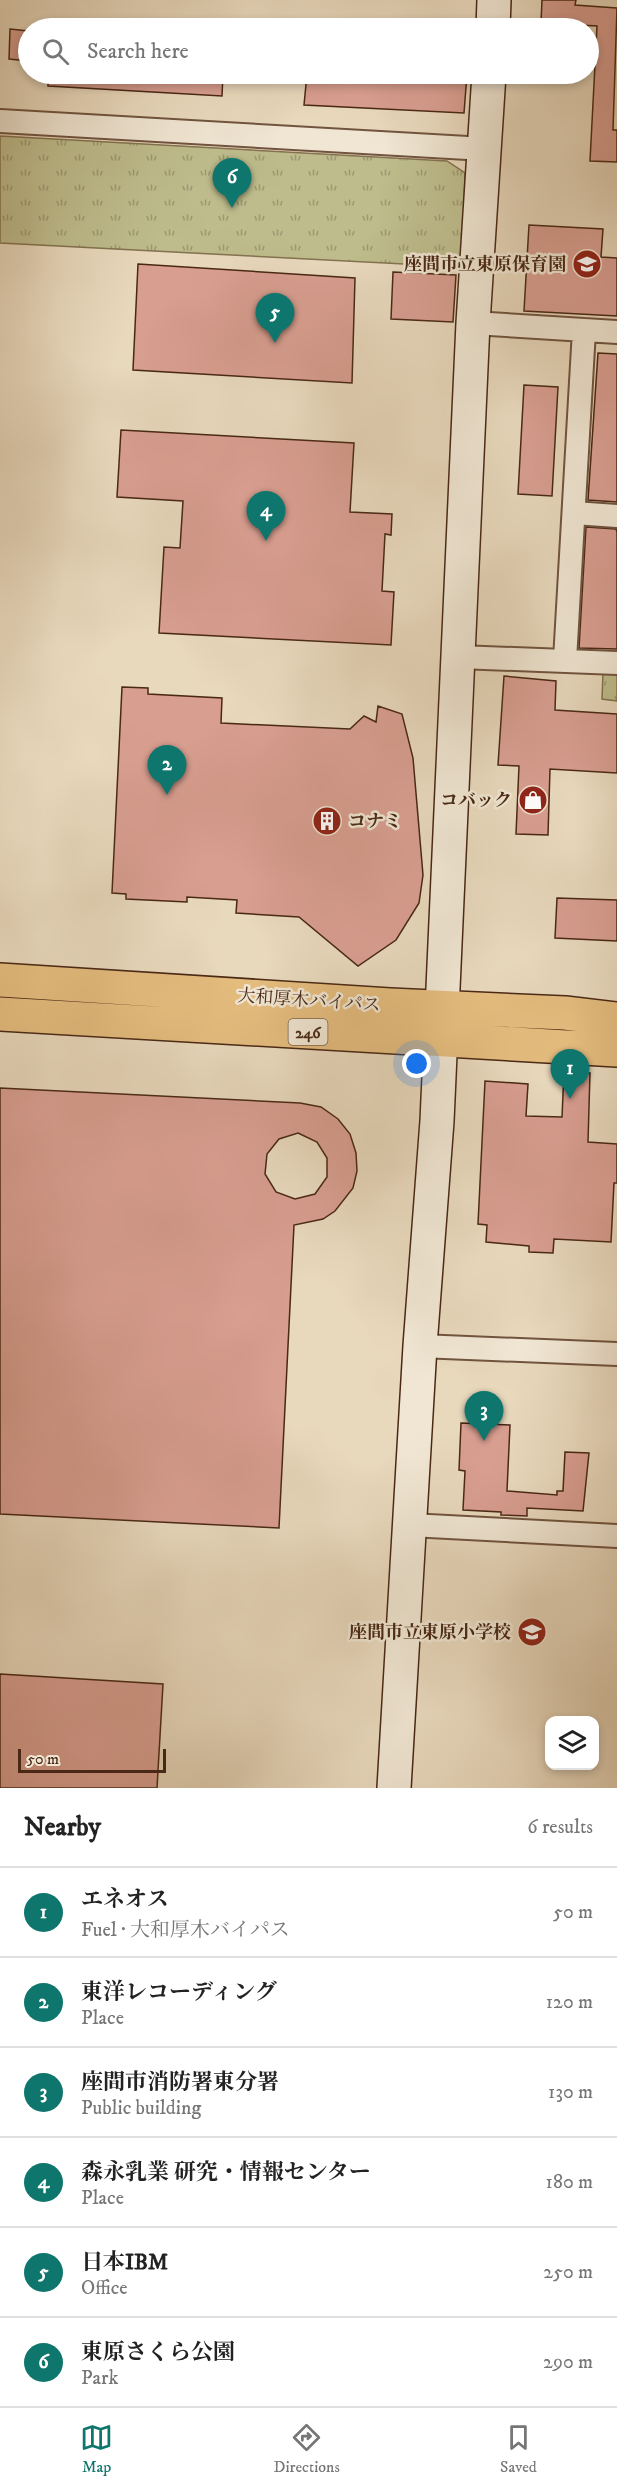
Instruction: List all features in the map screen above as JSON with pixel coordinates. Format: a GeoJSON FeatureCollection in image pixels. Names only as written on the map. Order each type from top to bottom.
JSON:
{"type":"FeatureCollection","features":[{"type":"Feature","properties":{"kind":"highway","name":"大和厚木バイパス"},"geometry":{"type":"LineString","coordinates":[[0,980],[617,1018]]}},
{"type":"Feature","properties":{"kind":"highway","name":"大和厚木バイパス"},"geometry":{"type":"LineString","coordinates":[[0,1014],[617,1050]]}},
{"type":"Feature","properties":{"kind":"street"},"geometry":{"type":"LineString","coordinates":[[494,18],[495,0]]}},
{"type":"Feature","properties":{"kind":"street"},"geometry":{"type":"LineString","coordinates":[[394,1788],[420,1346],[437,1121],[473,323],[488,84]]}},
{"type":"Feature","properties":{"kind":"street"},"geometry":{"type":"LineString","coordinates":[[0,121],[485,149]]}},
{"type":"Feature","properties":{"kind":"street"},"geometry":{"type":"LineString","coordinates":[[473,323],[617,332]]}},
{"type":"Feature","properties":{"kind":"street"},"geometry":{"type":"LineString","coordinates":[[565,660],[584,330]]}},
{"type":"Feature","properties":{"kind":"street"},"geometry":{"type":"LineString","coordinates":[[574,513],[617,516]]}},
{"type":"Feature","properties":{"kind":"street"},"geometry":{"type":"LineString","coordinates":[[459,657],[617,663]]}},
{"type":"Feature","properties":{"kind":"street"},"geometry":{"type":"LineString","coordinates":[[420,1346],[617,1354]]}},
{"type":"Feature","properties":{"kind":"street"},"geometry":{"type":"LineString","coordinates":[[410,1524],[617,1536]]}},
{"type":"Feature","properties":{"kind":"green space"},"geometry":{"type":"Polygon","coordinates":[[[0,136],[447,161],[465,173],[462,267],[0,243],[0,136]]]}},
{"type":"Feature","properties":{"kind":"green space"},"geometry":{"type":"Polygon","coordinates":[[[603,673],[617,674],[617,701],[602,699],[603,673]]]}},
{"type":"Feature","properties":{"kind":"building"},"geometry":{"type":"Polygon","coordinates":[[[542,0],[576,0],[575,5],[617,8],[613,130],[617,130],[617,162],[590,161],[594,84],[599,84],[599,18],[541,18],[542,0]]]}},
{"type":"Feature","properties":{"kind":"building"},"geometry":{"type":"Polygon","coordinates":[[[10,29],[18,30],[18,60],[9,59],[10,29]]]}},
{"type":"Feature","properties":{"kind":"building"},"geometry":{"type":"Polygon","coordinates":[[[48,84],[223,84],[222,96],[48,86],[48,84]]]}},
{"type":"Feature","properties":{"kind":"building"},"geometry":{"type":"Polygon","coordinates":[[[306,84],[466,84],[464,113],[304,105],[306,84]]]}},
{"type":"Feature","properties":{"kind":"building"},"geometry":{"type":"Polygon","coordinates":[[[529,225],[603,229],[601,257],[617,258],[617,316],[524,311],[529,225]]]}},
{"type":"Feature","properties":{"kind":"building"},"geometry":{"type":"Polygon","coordinates":[[[138,264],[355,278],[352,383],[133,370],[138,264]]]}},
{"type":"Feature","properties":{"kind":"building"},"geometry":{"type":"Polygon","coordinates":[[[393,272],[456,275],[453,322],[391,319],[393,272]]]}},
{"type":"Feature","properties":{"kind":"building"},"geometry":{"type":"Polygon","coordinates":[[[598,353],[617,354],[617,502],[588,500],[598,353]]]}},
{"type":"Feature","properties":{"kind":"building"},"geometry":{"type":"Polygon","coordinates":[[[524,385],[558,387],[552,496],[518,494],[524,385]]]}},
{"type":"Feature","properties":{"kind":"building"},"geometry":{"type":"Polygon","coordinates":[[[121,430],[354,443],[350,512],[392,514],[391,535],[385,534],[382,591],[394,592],[391,645],[159,633],[164,547],[180,548],[183,501],[117,497],[121,430]]]}},
{"type":"Feature","properties":{"kind":"building"},"geometry":{"type":"Polygon","coordinates":[[[586,527],[616,529],[617,532],[617,649],[579,648],[586,527]]]}},
{"type":"Feature","properties":{"kind":"building"},"geometry":{"type":"Polygon","coordinates":[[[504,676],[556,681],[555,710],[617,714],[617,773],[550,769],[548,835],[516,834],[519,766],[498,765],[504,676]]]}},
{"type":"Feature","properties":{"kind":"building"},"geometry":{"type":"Polygon","coordinates":[[[122,687],[148,688],[148,694],[222,698],[221,723],[350,729],[364,716],[376,722],[378,706],[402,714],[413,758],[423,875],[419,903],[396,940],[358,966],[299,917],[236,913],[237,900],[187,897],[187,902],[126,899],[126,894],[112,893],[122,687]]]}},
{"type":"Feature","properties":{"kind":"building"},"geometry":{"type":"Polygon","coordinates":[[[557,898],[617,900],[617,941],[555,938],[557,898]]]}},
{"type":"Feature","properties":{"kind":"building"},"geometry":{"type":"Polygon","coordinates":[[[564,1072],[590,1073],[588,1142],[617,1144],[617,1183],[614,1183],[611,1242],[554,1239],[553,1253],[529,1252],[529,1246],[486,1242],[487,1225],[478,1224],[485,1081],[528,1084],[526,1116],[562,1117],[564,1072]]]}},
{"type":"Feature","properties":{"kind":"building"},"geometry":{"type":"Polygon","coordinates":[[[0,1088],[300,1103],[321,1107],[338,1119],[350,1134],[356,1153],[357,1171],[353,1188],[335,1211],[323,1219],[294,1225],[279,1528],[0,1514],[0,1088]],[[298,1133],[279,1139],[267,1154],[265,1174],[276,1192],[295,1199],[315,1194],[327,1177],[327,1158],[317,1142],[298,1133]]]}},
{"type":"Feature","properties":{"kind":"building"},"geometry":{"type":"Polygon","coordinates":[[[461,1423],[510,1425],[507,1491],[557,1495],[557,1491],[563,1491],[565,1452],[589,1453],[583,1511],[527,1508],[527,1516],[463,1510],[465,1471],[459,1470],[461,1423]]]}},
{"type":"Feature","properties":{"kind":"building"},"geometry":{"type":"Polygon","coordinates":[[[0,1674],[163,1684],[157,1788],[0,1788],[0,1674]]]}},
{"type":"Feature","properties":{"kind":"place","name":"東原さくら公園"},"geometry":{"type":"Point","coordinates":[232,208]}},
{"type":"Feature","properties":{"kind":"place","name":"座間市立東原保育園"},"geometry":{"type":"Point","coordinates":[587,264]}},
{"type":"Feature","properties":{"kind":"place","name":"日本IBM"},"geometry":{"type":"Point","coordinates":[275,343]}},
{"type":"Feature","properties":{"kind":"place","name":"森永乳業 研究・情報センター"},"geometry":{"type":"Point","coordinates":[266,541]}},
{"type":"Feature","properties":{"kind":"place","name":"東洋レコーディング"},"geometry":{"type":"Point","coordinates":[167,795]}},
{"type":"Feature","properties":{"kind":"place","name":"コバック"},"geometry":{"type":"Point","coordinates":[533,800]}},
{"type":"Feature","properties":{"kind":"place","name":"コナミ"},"geometry":{"type":"Point","coordinates":[327,821]}},
{"type":"Feature","properties":{"kind":"place","name":"エネオス"},"geometry":{"type":"Point","coordinates":[570,1099]}},
{"type":"Feature","properties":{"kind":"place","name":"座間市消防署東分署"},"geometry":{"type":"Point","coordinates":[484,1441]}},
{"type":"Feature","properties":{"kind":"place","name":"座間市立東原小学校"},"geometry":{"type":"Point","coordinates":[532,1632]}}]}
